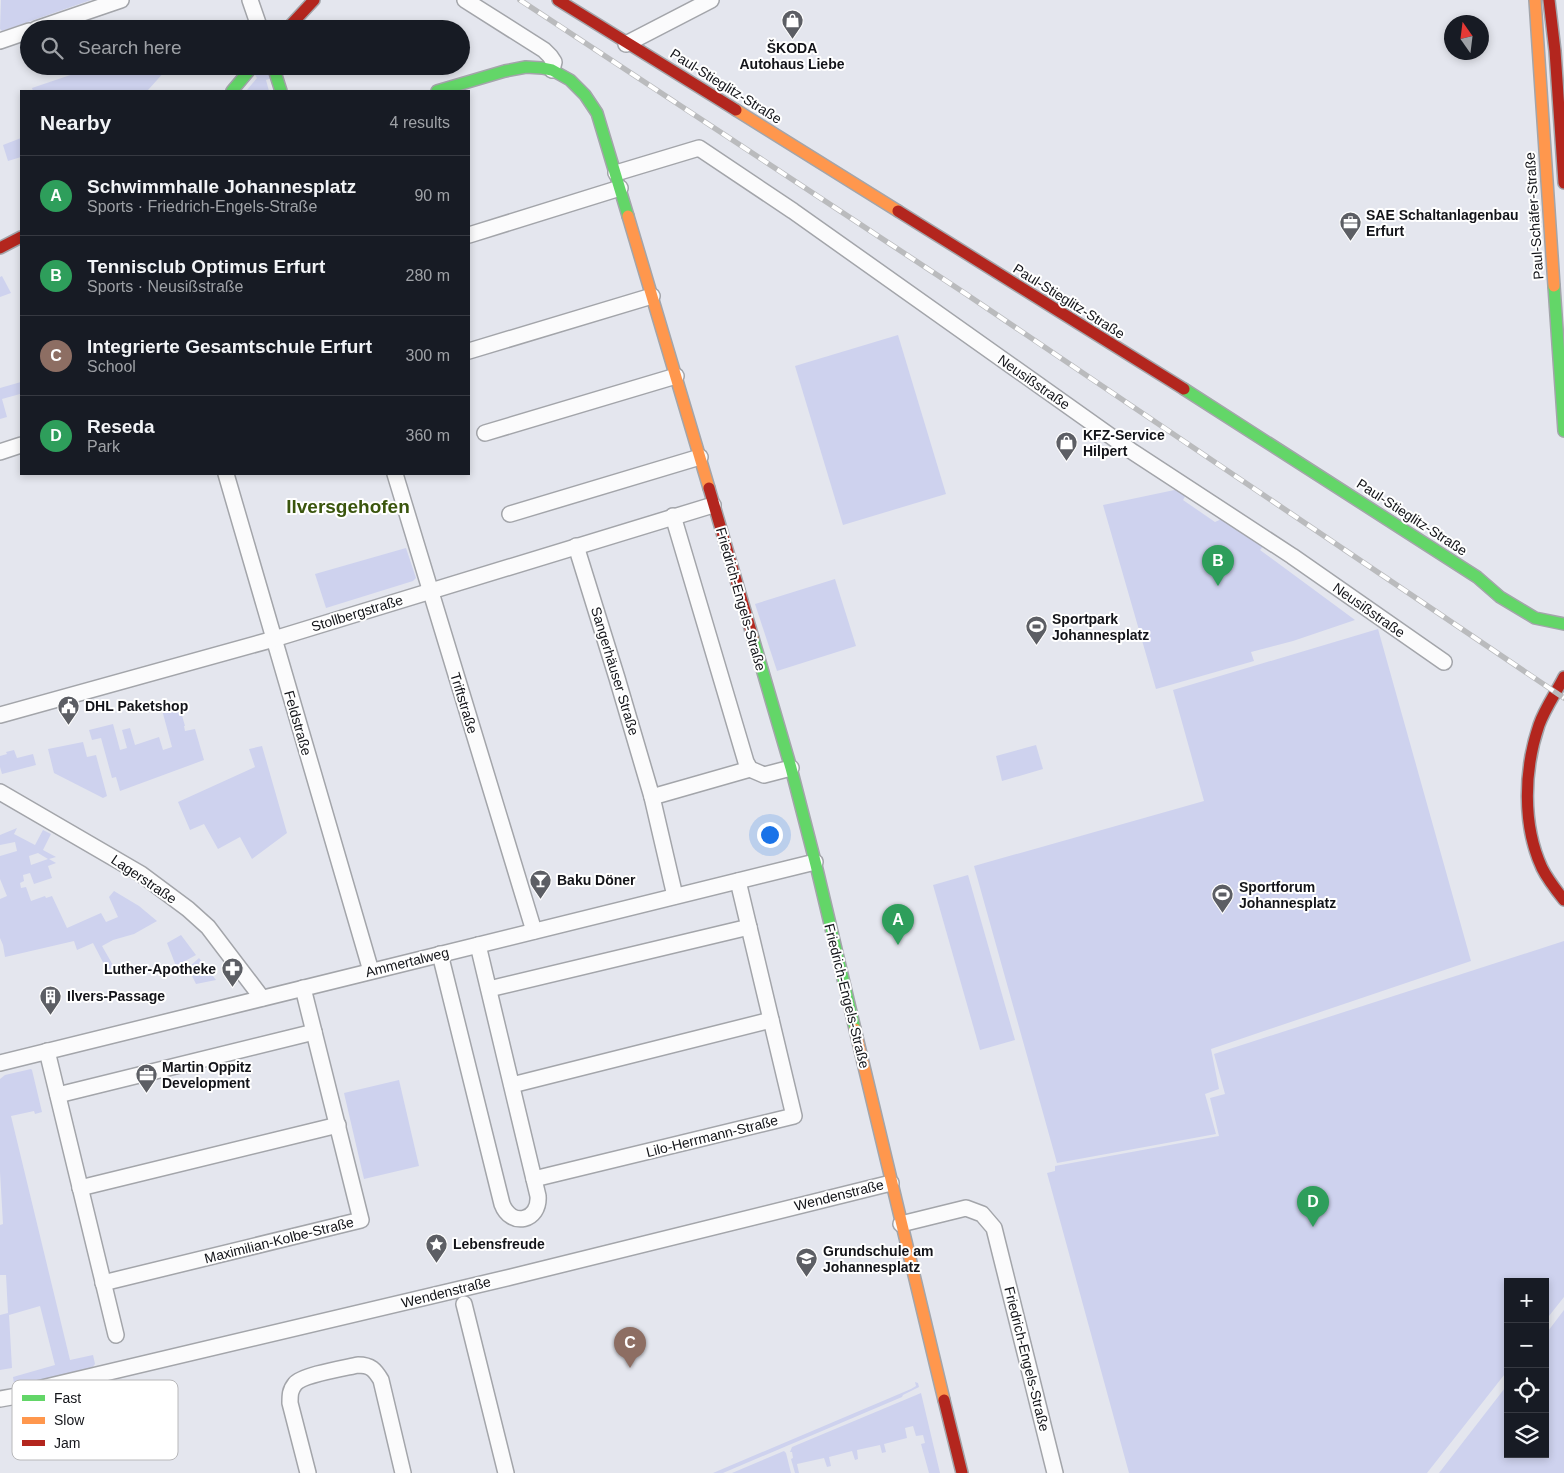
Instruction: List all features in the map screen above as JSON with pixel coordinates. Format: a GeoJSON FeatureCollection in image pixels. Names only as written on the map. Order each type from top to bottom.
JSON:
{"type":"FeatureCollection","features":[{"type":"Feature","properties":{"kind":"street"},"geometry":{"type":"LineString","coordinates":[[62,20],[121,0]]}},
{"type":"Feature","properties":{"kind":"street"},"geometry":{"type":"LineString","coordinates":[[250,0],[257,20]]}},
{"type":"Feature","properties":{"kind":"street"},"geometry":{"type":"LineString","coordinates":[[295,20],[314,0]]}},
{"type":"Feature","properties":{"kind":"street"},"geometry":{"type":"LineString","coordinates":[[441,90],[529,66],[552,70],[554,62],[544,50],[465,0]]}},
{"type":"Feature","properties":{"kind":"street","name":"Paul-Stieglitz-Straße"},"geometry":{"type":"LineString","coordinates":[[558,0],[626,44],[1164,376],[1477,577],[1505,600],[1535,618],[1564,624]]}},
{"type":"Feature","properties":{"kind":"street"},"geometry":{"type":"LineString","coordinates":[[626,44],[711,0]]}},
{"type":"Feature","properties":{"kind":"street","name":"Paul-Schäfer-Straße"},"geometry":{"type":"LineString","coordinates":[[1534,0],[1564,431]]}},
{"type":"Feature","properties":{"kind":"street"},"geometry":{"type":"LineString","coordinates":[[1549,0],[1555,51],[1564,183]]}},
{"type":"Feature","properties":{"kind":"street"},"geometry":{"type":"LineString","coordinates":[[0,41],[20,34]]}},
{"type":"Feature","properties":{"kind":"street","name":"Friedrich-Engels-Straße"},"geometry":{"type":"LineString","coordinates":[[552,70],[564,75],[575,83],[589,99],[597,113],[791,768],[962,1473]]}},
{"type":"Feature","properties":{"kind":"street"},"geometry":{"type":"LineString","coordinates":[[233,90],[245,75]]}},
{"type":"Feature","properties":{"kind":"street"},"geometry":{"type":"LineString","coordinates":[[276,75],[281,90]]}},
{"type":"Feature","properties":{"kind":"street","name":"Neusißstraße"},"geometry":{"type":"LineString","coordinates":[[616,173],[699,148],[793,211],[1133,452],[1292,556],[1444,662]]}},
{"type":"Feature","properties":{"kind":"street"},"geometry":{"type":"LineString","coordinates":[[470,235],[620,188]]}},
{"type":"Feature","properties":{"kind":"street"},"geometry":{"type":"LineString","coordinates":[[0,248],[20,238]]}},
{"type":"Feature","properties":{"kind":"street"},"geometry":{"type":"LineString","coordinates":[[470,351],[652,296]]}},
{"type":"Feature","properties":{"kind":"street"},"geometry":{"type":"LineString","coordinates":[[485,433],[676,376]]}},
{"type":"Feature","properties":{"kind":"street"},"geometry":{"type":"LineString","coordinates":[[0,452],[20,446]]}},
{"type":"Feature","properties":{"kind":"street"},"geometry":{"type":"LineString","coordinates":[[510,514],[700,457]]}},
{"type":"Feature","properties":{"kind":"street","name":"Feldstraße"},"geometry":{"type":"LineString","coordinates":[[226,475],[371,972]]}},
{"type":"Feature","properties":{"kind":"street","name":"Triftstraße"},"geometry":{"type":"LineString","coordinates":[[395,475],[534,931]]}},
{"type":"Feature","properties":{"kind":"street","name":"Stollbergstraße"},"geometry":{"type":"LineString","coordinates":[[0,715],[274,638],[713,505]]}},
{"type":"Feature","properties":{"kind":"street"},"geometry":{"type":"LineString","coordinates":[[673,516],[746,762],[750,769],[764,775],[791,768]]}},
{"type":"Feature","properties":{"kind":"street","name":"Sangerhäuser Straße"},"geometry":{"type":"LineString","coordinates":[[576,546],[618,678],[652,797],[675,896]]}},
{"type":"Feature","properties":{"kind":"street"},"geometry":{"type":"LineString","coordinates":[[1563,680],[1539,723],[1529,766],[1527,799],[1532,837],[1543,868],[1564,900]]}},
{"type":"Feature","properties":{"kind":"street"},"geometry":{"type":"LineString","coordinates":[[652,797],[750,769]]}},
{"type":"Feature","properties":{"kind":"street","name":"Lagerstraße"},"geometry":{"type":"LineString","coordinates":[[0,792],[141,874],[188,909],[208,927],[262,998]]}},
{"type":"Feature","properties":{"kind":"street","name":"Ammertalweg"},"geometry":{"type":"LineString","coordinates":[[0,1063],[815,862]]}},
{"type":"Feature","properties":{"kind":"street","name":"Lilo-Herrmann-Straße"},"geometry":{"type":"LineString","coordinates":[[534,1179],[794,1116],[738,881]]}},
{"type":"Feature","properties":{"kind":"street"},"geometry":{"type":"LineString","coordinates":[[489,989],[748,927]]}},
{"type":"Feature","properties":{"kind":"street"},"geometry":{"type":"LineString","coordinates":[[440,954],[502,1204],[508,1214],[518,1219],[524,1218],[534,1212],[538,1202],[478,945]]}},
{"type":"Feature","properties":{"kind":"street","name":"Maximilian-Kolbe-Straße"},"geometry":{"type":"LineString","coordinates":[[103,1283],[361,1220],[303,988]]}},
{"type":"Feature","properties":{"kind":"street"},"geometry":{"type":"LineString","coordinates":[[512,1085],[771,1020]]}},
{"type":"Feature","properties":{"kind":"street"},"geometry":{"type":"LineString","coordinates":[[58,1095],[314,1032]]}},
{"type":"Feature","properties":{"kind":"street"},"geometry":{"type":"LineString","coordinates":[[47,1051],[116,1335]]}},
{"type":"Feature","properties":{"kind":"street"},"geometry":{"type":"LineString","coordinates":[[80,1188],[338,1125]]}},
{"type":"Feature","properties":{"kind":"street","name":"Wendenstraße"},"geometry":{"type":"LineString","coordinates":[[76,1380],[494,1281],[891,1183]]}},
{"type":"Feature","properties":{"kind":"street","name":"Friedrich-Engels-Straße"},"geometry":{"type":"LineString","coordinates":[[901,1224],[966,1208],[982,1214],[994,1228],[1055,1473]]}},
{"type":"Feature","properties":{"kind":"street","name":"Wendenstraße"},"geometry":{"type":"LineString","coordinates":[[464,1304],[506,1473]]}},
{"type":"Feature","properties":{"kind":"street"},"geometry":{"type":"LineString","coordinates":[[308,1473],[290,1403],[290,1391],[296,1382],[309,1376],[358,1364],[366,1365],[375,1370],[381,1380],[404,1473]]}},
{"type":"Feature","properties":{"kind":"shaded area"},"geometry":{"type":"Polygon","coordinates":[[[1,0],[91,0],[34,20],[20,20],[20,25],[2,31],[0,29],[1,0]]]}},
{"type":"Feature","properties":{"kind":"shaded area"},"geometry":{"type":"Polygon","coordinates":[[[70,75],[162,75],[148,90],[33,90],[32,88],[70,75]]]}},
{"type":"Feature","properties":{"kind":"shaded area"},"geometry":{"type":"Polygon","coordinates":[[[255,75],[270,75],[272,78],[266,80],[269,90],[247,90],[257,78],[255,75]]]}},
{"type":"Feature","properties":{"kind":"shaded area"},"geometry":{"type":"Polygon","coordinates":[[[20,138],[20,157],[8,161],[3,145],[20,138]]]}},
{"type":"Feature","properties":{"kind":"shaded area"},"geometry":{"type":"Polygon","coordinates":[[[2,276],[11,293],[0,297],[0,277],[2,276]]]}},
{"type":"Feature","properties":{"kind":"shaded area"},"geometry":{"type":"Polygon","coordinates":[[[898,335],[946,494],[843,525],[795,366],[898,335]]]}},
{"type":"Feature","properties":{"kind":"shaded area"},"geometry":{"type":"Polygon","coordinates":[[[20,382],[20,394],[2,399],[7,417],[0,419],[0,388],[20,382]]]}},
{"type":"Feature","properties":{"kind":"shaded area"},"geometry":{"type":"Polygon","coordinates":[[[1184,488],[1188,491],[1183,500],[1215,522],[1226,517],[1264,545],[1260,550],[1355,620],[1293,641],[1251,652],[1254,661],[1156,689],[1103,505],[1184,488]]]}},
{"type":"Feature","properties":{"kind":"shaded area"},"geometry":{"type":"Polygon","coordinates":[[[406,548],[416,578],[413,581],[326,608],[315,574],[406,548]]]}},
{"type":"Feature","properties":{"kind":"shaded area"},"geometry":{"type":"Polygon","coordinates":[[[835,579],[856,646],[777,671],[755,604],[835,579]]]}},
{"type":"Feature","properties":{"kind":"shaded area","name":"Sportforum Johannesplatz"},"geometry":{"type":"Polygon","coordinates":[[[1378,629],[1471,961],[1211,1049],[1219,1089],[1205,1094],[1216,1134],[1057,1163],[974,866],[1204,801],[1173,690],[1378,629]]]}},
{"type":"Feature","properties":{"kind":"shaded area"},"geometry":{"type":"Polygon","coordinates":[[[187,702],[189,710],[181,712],[185,731],[195,729],[204,760],[120,791],[116,777],[112,778],[101,738],[92,740],[89,730],[113,724],[120,750],[127,748],[122,730],[130,728],[135,745],[159,737],[163,750],[172,747],[162,710],[187,702]]]}},
{"type":"Feature","properties":{"kind":"shaded area"},"geometry":{"type":"Polygon","coordinates":[[[83,742],[87,757],[96,755],[107,796],[103,798],[54,773],[48,749],[83,742]]]}},
{"type":"Feature","properties":{"kind":"shaded area"},"geometry":{"type":"Polygon","coordinates":[[[1036,745],[1043,769],[1002,781],[996,756],[1036,745]]]}},
{"type":"Feature","properties":{"kind":"shaded area"},"geometry":{"type":"Polygon","coordinates":[[[262,746],[287,833],[252,859],[240,837],[218,849],[204,824],[190,830],[178,802],[255,767],[249,749],[262,746]]]}},
{"type":"Feature","properties":{"kind":"shaded area"},"geometry":{"type":"Polygon","coordinates":[[[14,750],[17,758],[33,754],[36,765],[2,774],[0,756],[14,750]]]}},
{"type":"Feature","properties":{"kind":"shaded area"},"geometry":{"type":"Polygon","coordinates":[[[17,828],[14,834],[35,845],[43,830],[51,834],[43,850],[56,857],[49,859],[56,863],[48,866],[52,878],[34,884],[30,873],[23,875],[24,881],[20,883],[21,888],[26,887],[31,901],[45,896],[46,898],[52,896],[67,928],[101,913],[106,922],[118,917],[109,897],[114,891],[139,906],[157,921],[134,934],[113,940],[102,946],[114,967],[107,970],[93,943],[77,950],[74,941],[5,957],[0,938],[0,899],[7,896],[0,879],[0,856],[17,851],[15,842],[0,845],[0,835],[17,828]],[[38,853],[29,856],[31,865],[48,859],[38,853]]]}},
{"type":"Feature","properties":{"kind":"shaded area"},"geometry":{"type":"Polygon","coordinates":[[[968,875],[1015,1040],[980,1050],[933,885],[968,875]]]}},
{"type":"Feature","properties":{"kind":"shaded area"},"geometry":{"type":"Polygon","coordinates":[[[181,935],[196,955],[176,966],[167,943],[181,935]]]}},
{"type":"Feature","properties":{"kind":"shaded area"},"geometry":{"type":"Polygon","coordinates":[[[1564,941],[1564,1297],[1549,1316],[1549,1278],[1504,1278],[1504,1375],[1427,1473],[1129,1473],[1047,1173],[1055,1171],[1055,1166],[1219,1136],[1210,1098],[1225,1094],[1214,1054],[1564,941]]]}},
{"type":"Feature","properties":{"kind":"shaded area"},"geometry":{"type":"Polygon","coordinates":[[[199,958],[216,980],[196,984],[188,968],[199,958]]]}},
{"type":"Feature","properties":{"kind":"shaded area"},"geometry":{"type":"Polygon","coordinates":[[[32,1070],[42,1112],[35,1114],[34,1111],[11,1116],[70,1360],[93,1355],[95,1364],[91,1369],[51,1380],[13,1380],[13,1377],[55,1365],[40,1306],[9,1315],[12,1368],[0,1370],[0,1315],[8,1313],[6,1275],[0,1275],[0,1225],[3,1224],[0,1172],[0,1079],[5,1075],[32,1070]]]}},
{"type":"Feature","properties":{"kind":"shaded area"},"geometry":{"type":"Polygon","coordinates":[[[399,1080],[419,1166],[364,1179],[344,1093],[399,1080]]]}},
{"type":"Feature","properties":{"kind":"shaded area"},"geometry":{"type":"Polygon","coordinates":[[[1564,1310],[1564,1473],[1439,1473],[1504,1389],[1504,1458],[1549,1458],[1549,1330],[1564,1310]]]}},
{"type":"Feature","properties":{"kind":"shaded area"},"geometry":{"type":"Polygon","coordinates":[[[915,1382],[918,1383],[919,1387],[902,1397],[723,1473],[713,1473],[911,1389],[916,1386],[915,1382]]]}},
{"type":"Feature","properties":{"kind":"shaded area"},"geometry":{"type":"Polygon","coordinates":[[[921,1393],[940,1473],[929,1473],[921,1444],[925,1443],[923,1435],[916,1436],[913,1426],[905,1428],[907,1438],[884,1444],[886,1452],[882,1453],[880,1445],[857,1450],[858,1459],[855,1460],[852,1451],[829,1457],[831,1466],[827,1467],[824,1458],[797,1464],[799,1473],[795,1473],[791,1459],[793,1458],[792,1452],[790,1452],[792,1447],[921,1393]]]}},
{"type":"Feature","properties":{"kind":"shaded area"},"geometry":{"type":"Polygon","coordinates":[[[784,1451],[791,1473],[732,1473],[784,1451]]]}},
{"type":"Feature","properties":{"kind":"railway"},"geometry":{"type":"LineString","coordinates":[[520,0],[963,292],[1564,698]]}},
{"type":"Feature","properties":{"kind":"traffic: fast"},"geometry":{"type":"LineString","coordinates":[[440,90],[505,71],[526,67],[552,70],[570,80],[585,95],[597,113],[628,216]]}},
{"type":"Feature","properties":{"kind":"traffic: fast"},"geometry":{"type":"LineString","coordinates":[[233,90],[245,75]]}},
{"type":"Feature","properties":{"kind":"traffic: fast"},"geometry":{"type":"LineString","coordinates":[[276,75],[281,90]]}},
{"type":"Feature","properties":{"kind":"traffic: fast"},"geometry":{"type":"LineString","coordinates":[[1554,286],[1564,431]]}},
{"type":"Feature","properties":{"kind":"traffic: fast"},"geometry":{"type":"LineString","coordinates":[[1184,389],[1477,577],[1500,597],[1535,618],[1564,624]]}},
{"type":"Feature","properties":{"kind":"traffic: fast"},"geometry":{"type":"LineString","coordinates":[[753,638],[791,768],[855,1029]]}},
{"type":"Feature","properties":{"kind":"traffic: slow"},"geometry":{"type":"LineString","coordinates":[[1535,0],[1554,286]]}},
{"type":"Feature","properties":{"kind":"traffic: slow"},"geometry":{"type":"LineString","coordinates":[[736,110],[898,211]]}},
{"type":"Feature","properties":{"kind":"traffic: slow"},"geometry":{"type":"LineString","coordinates":[[628,216],[709,488]]}},
{"type":"Feature","properties":{"kind":"traffic: slow"},"geometry":{"type":"LineString","coordinates":[[855,1029],[944,1400]]}},
{"type":"Feature","properties":{"kind":"traffic: jam"},"geometry":{"type":"LineString","coordinates":[[295,20],[314,0]]}},
{"type":"Feature","properties":{"kind":"traffic: jam"},"geometry":{"type":"LineString","coordinates":[[558,0],[736,110]]}},
{"type":"Feature","properties":{"kind":"traffic: jam"},"geometry":{"type":"LineString","coordinates":[[1549,0],[1555,51],[1564,183]]}},
{"type":"Feature","properties":{"kind":"traffic: jam"},"geometry":{"type":"LineString","coordinates":[[898,211],[1184,389]]}},
{"type":"Feature","properties":{"kind":"traffic: jam"},"geometry":{"type":"LineString","coordinates":[[0,248],[20,238]]}},
{"type":"Feature","properties":{"kind":"traffic: jam"},"geometry":{"type":"LineString","coordinates":[[709,488],[753,638]]}},
{"type":"Feature","properties":{"kind":"traffic: jam"},"geometry":{"type":"LineString","coordinates":[[1564,677],[1539,725],[1530,760],[1527,797],[1531,834],[1542,868],[1564,900]]}},
{"type":"Feature","properties":{"kind":"traffic: jam"},"geometry":{"type":"LineString","coordinates":[[944,1400],[962,1473]]}},
{"type":"Feature","properties":{"kind":"place","name":"ŠKODA Autohaus Liebe"},"geometry":{"type":"Point","coordinates":[792,39]}},
{"type":"Feature","properties":{"kind":"place","name":"SAE Schaltanlagenbau Erfurt"},"geometry":{"type":"Point","coordinates":[1350,242]}},
{"type":"Feature","properties":{"kind":"place","name":"KFZ-Service Hilpert"},"geometry":{"type":"Point","coordinates":[1067,462]}},
{"type":"Feature","properties":{"kind":"place","name":"Tennisclub Optimus Erfurt"},"geometry":{"type":"Point","coordinates":[1218,586]}},
{"type":"Feature","properties":{"kind":"place","name":"Sportpark Johannesplatz"},"geometry":{"type":"Point","coordinates":[1036,646]}},
{"type":"Feature","properties":{"kind":"place","name":"DHL Paketshop"},"geometry":{"type":"Point","coordinates":[69,725]}},
{"type":"Feature","properties":{"kind":"place","name":"Baku Döner"},"geometry":{"type":"Point","coordinates":[541,899]}},
{"type":"Feature","properties":{"kind":"place","name":"Sportforum Johannesplatz"},"geometry":{"type":"Point","coordinates":[1223,914]}},
{"type":"Feature","properties":{"kind":"place","name":"Schwimmhalle Johannesplatz"},"geometry":{"type":"Point","coordinates":[898,945]}},
{"type":"Feature","properties":{"kind":"place","name":"Luther-Apotheke"},"geometry":{"type":"Point","coordinates":[232,988]}},
{"type":"Feature","properties":{"kind":"place","name":"Ilvers-Passage"},"geometry":{"type":"Point","coordinates":[51,1015]}},
{"type":"Feature","properties":{"kind":"place","name":"Martin Oppitz Development"},"geometry":{"type":"Point","coordinates":[146,1094]}},
{"type":"Feature","properties":{"kind":"place","name":"Reseda"},"geometry":{"type":"Point","coordinates":[1313,1227]}},
{"type":"Feature","properties":{"kind":"place","name":"Lebensfreude"},"geometry":{"type":"Point","coordinates":[437,1263]}},
{"type":"Feature","properties":{"kind":"place","name":"Grundschule am Johannesplatz"},"geometry":{"type":"Point","coordinates":[807,1278]}},
{"type":"Feature","properties":{"kind":"place","name":"Integrierte Gesamtschule Erfurt"},"geometry":{"type":"Point","coordinates":[630,1368]}},
{"type":"Feature","properties":{"kind":"district","name":"Ilversgehofen"},"geometry":{"type":"Point","coordinates":[348,506]}}]}
